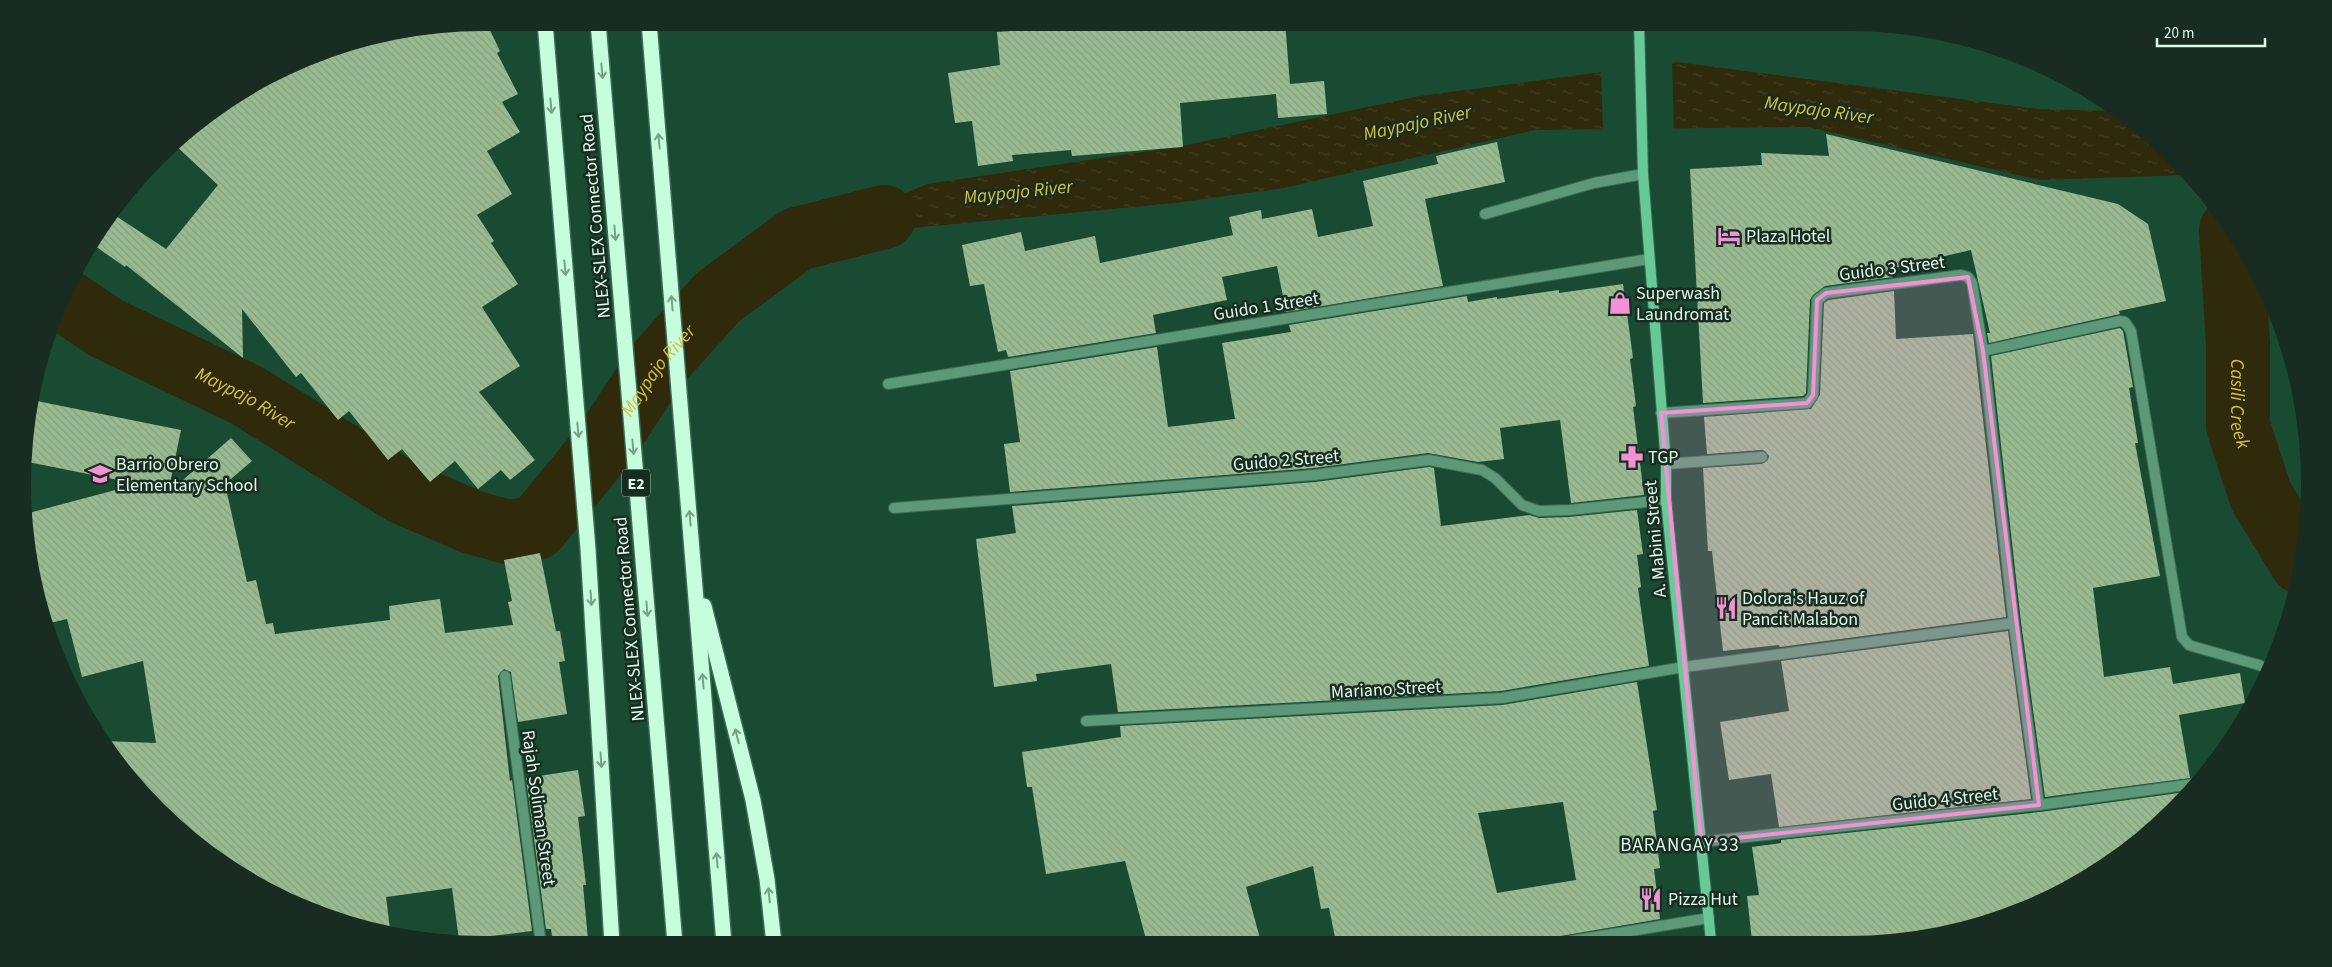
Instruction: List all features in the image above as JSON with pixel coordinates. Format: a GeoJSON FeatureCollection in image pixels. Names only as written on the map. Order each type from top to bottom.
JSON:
{"type":"FeatureCollection","features":[{"type":"Feature","properties":{"kind":"highway"},"geometry":{"type":"LineString","coordinates":[[545,31],[588,549],[612,936]]}},
{"type":"Feature","properties":{"kind":"highway","name":"NLEX-SLEX Connector Road"},"geometry":{"type":"LineString","coordinates":[[599,31],[674,936]]}},
{"type":"Feature","properties":{"kind":"highway"},"geometry":{"type":"LineString","coordinates":[[650,31],[723,936]]}},
{"type":"Feature","properties":{"kind":"highway"},"geometry":{"type":"LineString","coordinates":[[694,566],[753,800],[767,878],[773,936]]}},
{"type":"Feature","properties":{"kind":"main road","name":"A. Mabini Street"},"geometry":{"type":"LineString","coordinates":[[1640,31],[1643,174],[1666,464],[1666,500],[1711,936]]}},
{"type":"Feature","properties":{"kind":"street"},"geometry":{"type":"LineString","coordinates":[[1485,214],[1594,182],[1643,174]]}},
{"type":"Feature","properties":{"kind":"street","name":"Guido 1 Street"},"geometry":{"type":"LineString","coordinates":[[888,384],[1649,259]]}},
{"type":"Feature","properties":{"kind":"street","name":"Guido 3 Street"},"geometry":{"type":"LineString","coordinates":[[1661,414],[1807,403],[1813,396],[1817,300],[1826,293],[1961,276],[1968,277],[1972,283],[1983,351]]}},
{"type":"Feature","properties":{"kind":"street"},"geometry":{"type":"LineString","coordinates":[[2040,805],[2014,623],[1983,351],[2120,321],[2129,324],[2132,331],[2182,637],[2189,645],[2262,666]]}},
{"type":"Feature","properties":{"kind":"street"},"geometry":{"type":"LineString","coordinates":[[1666,464],[1762,457]]}},
{"type":"Feature","properties":{"kind":"street","name":"Guido 2 Street"},"geometry":{"type":"LineString","coordinates":[[894,508],[1314,475],[1429,460],[1482,470],[1495,478],[1522,505],[1538,511],[1666,500]]}},
{"type":"Feature","properties":{"kind":"street","name":"Mariano Street"},"geometry":{"type":"LineString","coordinates":[[1086,721],[1502,698],[1684,667],[2014,623]]}},
{"type":"Feature","properties":{"kind":"street","name":"Rajah Soliman Street"},"geometry":{"type":"LineString","coordinates":[[505,676],[541,936]]}},
{"type":"Feature","properties":{"kind":"street","name":"Guido 4 Street"},"geometry":{"type":"LineString","coordinates":[[1701,842],[2040,805],[2186,785]]}},
{"type":"Feature","properties":{"kind":"street"},"geometry":{"type":"LineString","coordinates":[[1605,936],[1709,918]]}},
{"type":"Feature","properties":{"kind":"highlighted area"},"geometry":{"type":"Polygon","coordinates":[[[1968,277],[1983,351],[2039,805],[1701,842],[1661,413],[1807,403],[1813,395],[1817,300],[1826,293],[1968,277]]]}},
{"type":"Feature","properties":{"kind":"water"},"geometry":{"type":"Polygon","coordinates":[[[1677,62],[2038,109],[2105,111],[2147,143],[2179,175],[2040,180],[1808,127],[1535,130],[1284,188],[1175,203],[797,239],[927,184],[1182,146],[1420,96],[1677,62]]]}},
{"type":"Feature","properties":{"kind":"pier"},"geometry":{"type":"Polygon","coordinates":[[[1672,60],[1674,131],[1603,132],[1601,69],[1672,60]]]}},
{"type":"Feature","properties":{"kind":"building"},"geometry":{"type":"Polygon","coordinates":[[[490,31],[500,51],[497,53],[518,94],[502,102],[520,132],[487,151],[512,194],[477,215],[494,241],[491,243],[518,284],[482,307],[520,366],[479,392],[535,460],[510,480],[501,470],[478,489],[455,461],[430,482],[402,449],[388,460],[349,411],[338,420],[301,373],[296,377],[242,309],[243,358],[126,265],[125,267],[98,248],[118,217],[166,249],[218,185],[179,149],[232,107],[257,92],[310,66],[366,47],[424,35],[490,31]]]}},
{"type":"Feature","properties":{"kind":"building"},"geometry":{"type":"Polygon","coordinates":[[[1286,31],[1290,84],[1324,81],[1327,114],[1278,118],[1276,94],[1180,103],[1183,147],[1072,156],[1071,150],[1012,155],[1013,161],[978,166],[972,121],[955,123],[948,73],[1000,65],[997,32],[1286,31]]]}},
{"type":"Feature","properties":{"kind":"building"},"geometry":{"type":"Polygon","coordinates":[[[1826,134],[2118,204],[2148,224],[2166,301],[2119,311],[2120,314],[1989,343],[1987,333],[1990,333],[1971,250],[1893,268],[1893,277],[1825,286],[1813,295],[1810,300],[1806,393],[1803,396],[1703,403],[1690,169],[1762,165],[1761,153],[1829,156],[1826,134]]]}},
{"type":"Feature","properties":{"kind":"building"},"geometry":{"type":"Polygon","coordinates":[[[1497,142],[1505,182],[1425,199],[1443,286],[1286,312],[1277,266],[1222,277],[1227,300],[1153,315],[1156,333],[1008,357],[1006,350],[998,352],[984,284],[970,286],[962,245],[1021,232],[1025,251],[1095,236],[1100,263],[1233,235],[1229,217],[1261,210],[1262,219],[1312,209],[1318,237],[1373,226],[1363,181],[1438,164],[1436,156],[1497,142]]]}},
{"type":"Feature","properties":{"kind":"building"},"geometry":{"type":"Polygon","coordinates":[[[1623,284],[1633,358],[1630,359],[1636,406],[1633,407],[1644,495],[1571,503],[1560,420],[1500,428],[1504,459],[1478,462],[1428,453],[1313,468],[1010,492],[1004,444],[1020,442],[1010,371],[1157,347],[1168,427],[1235,419],[1222,343],[1291,332],[1289,325],[1467,296],[1468,302],[1497,297],[1497,299],[1559,290],[1559,293],[1623,284]]]}},
{"type":"Feature","properties":{"kind":"building"},"geometry":{"type":"Polygon","coordinates":[[[1894,291],[1896,339],[1973,334],[2006,617],[1780,647],[1779,645],[1723,651],[1712,551],[1708,551],[1703,468],[1762,464],[1768,460],[1769,456],[1762,450],[1707,454],[1704,417],[1811,409],[1820,395],[1824,303],[1829,300],[1894,291]]]}},
{"type":"Feature","properties":{"kind":"building"},"geometry":{"type":"Polygon","coordinates":[[[2120,328],[2123,331],[2133,387],[2129,388],[2138,443],[2135,443],[2160,576],[2093,588],[2104,677],[2170,667],[2173,684],[2240,673],[2244,703],[2179,715],[2190,778],[2045,797],[2021,622],[1991,356],[2120,328]]]}},
{"type":"Feature","properties":{"kind":"building"},"geometry":{"type":"Polygon","coordinates":[[[39,401],[181,430],[168,493],[231,438],[252,461],[225,484],[247,582],[256,580],[266,624],[273,623],[275,634],[390,620],[389,606],[440,599],[445,633],[513,625],[508,602],[512,601],[504,560],[540,553],[556,631],[560,631],[565,661],[559,662],[567,714],[518,722],[511,672],[504,669],[498,676],[510,781],[512,780],[532,931],[491,936],[458,935],[452,888],[386,897],[390,926],[338,912],[283,889],[232,860],[185,824],[143,782],[112,741],[156,743],[143,661],[82,677],[67,619],[53,622],[40,572],[32,512],[138,484],[32,463],[39,401]]]}},
{"type":"Feature","properties":{"kind":"building"},"geometry":{"type":"Polygon","coordinates":[[[1429,467],[1434,468],[1441,526],[1529,515],[1539,518],[1569,517],[1637,510],[1643,554],[1637,555],[1641,587],[1638,588],[1649,666],[1501,691],[1118,712],[1111,664],[1036,674],[1037,681],[994,687],[976,539],[1016,533],[1012,506],[1315,482],[1429,467]]]}},
{"type":"Feature","properties":{"kind":"building"},"geometry":{"type":"Polygon","coordinates":[[[2008,631],[2031,799],[1779,827],[1771,774],[1729,780],[1720,722],[1789,711],[1781,661],[2008,631]]]}},
{"type":"Feature","properties":{"kind":"building"},"geometry":{"type":"Polygon","coordinates":[[[1637,682],[1657,810],[1653,811],[1660,868],[1654,869],[1660,919],[1560,936],[1335,936],[1329,908],[1321,909],[1313,866],[1246,887],[1259,936],[1145,936],[1125,861],[1046,874],[1032,787],[1027,787],[1022,752],[1121,737],[1120,726],[1502,705],[1637,682]],[[1563,802],[1478,813],[1497,893],[1576,880],[1563,802]]]}},
{"type":"Feature","properties":{"kind":"building"},"geometry":{"type":"Polygon","coordinates":[[[578,770],[585,816],[578,817],[586,885],[583,885],[588,936],[552,936],[551,929],[546,929],[526,778],[578,770]]]}},
{"type":"Feature","properties":{"kind":"building"},"geometry":{"type":"Polygon","coordinates":[[[2178,793],[2147,824],[2100,860],[2049,889],[1994,912],[1937,927],[1878,935],[1751,936],[1747,896],[1759,895],[1752,847],[1781,843],[1781,840],[2040,812],[2178,793]]]}},
{"type":"Feature","properties":{"kind":"waterway","name":"Maypajo River"},"geometry":{"type":"LineString","coordinates":[[69,303],[106,328],[248,396],[402,492],[472,522],[507,532],[536,528],[605,444],[657,365],[718,297],[797,239],[884,217]]}},
{"type":"Feature","properties":{"kind":"waterway","name":"Casili Creek"},"geometry":{"type":"LineString","coordinates":[[2232,243],[2238,344],[2238,426],[2261,496],[2295,553]]}},
{"type":"Feature","properties":{"kind":"place","name":"Plaza Hotel"},"geometry":{"type":"Point","coordinates":[1729,236]}},
{"type":"Feature","properties":{"kind":"place","name":"Superwash Laundromat"},"geometry":{"type":"Point","coordinates":[1620,303]}},
{"type":"Feature","properties":{"kind":"place","name":"TGP"},"geometry":{"type":"Point","coordinates":[1632,457]}},
{"type":"Feature","properties":{"kind":"place","name":"Barrio Obrero Elementary School"},"geometry":{"type":"Point","coordinates":[100,474]}},
{"type":"Feature","properties":{"kind":"place","name":"Dolora's Hauz of Pancit Malabon"},"geometry":{"type":"Point","coordinates":[1726,608]}},
{"type":"Feature","properties":{"kind":"place","name":"Pizza Hut"},"geometry":{"type":"Point","coordinates":[1651,899]}},
{"type":"Feature","properties":{"kind":"district","name":"BARANGAY 33"},"geometry":{"type":"Point","coordinates":[1680,844]}}]}
